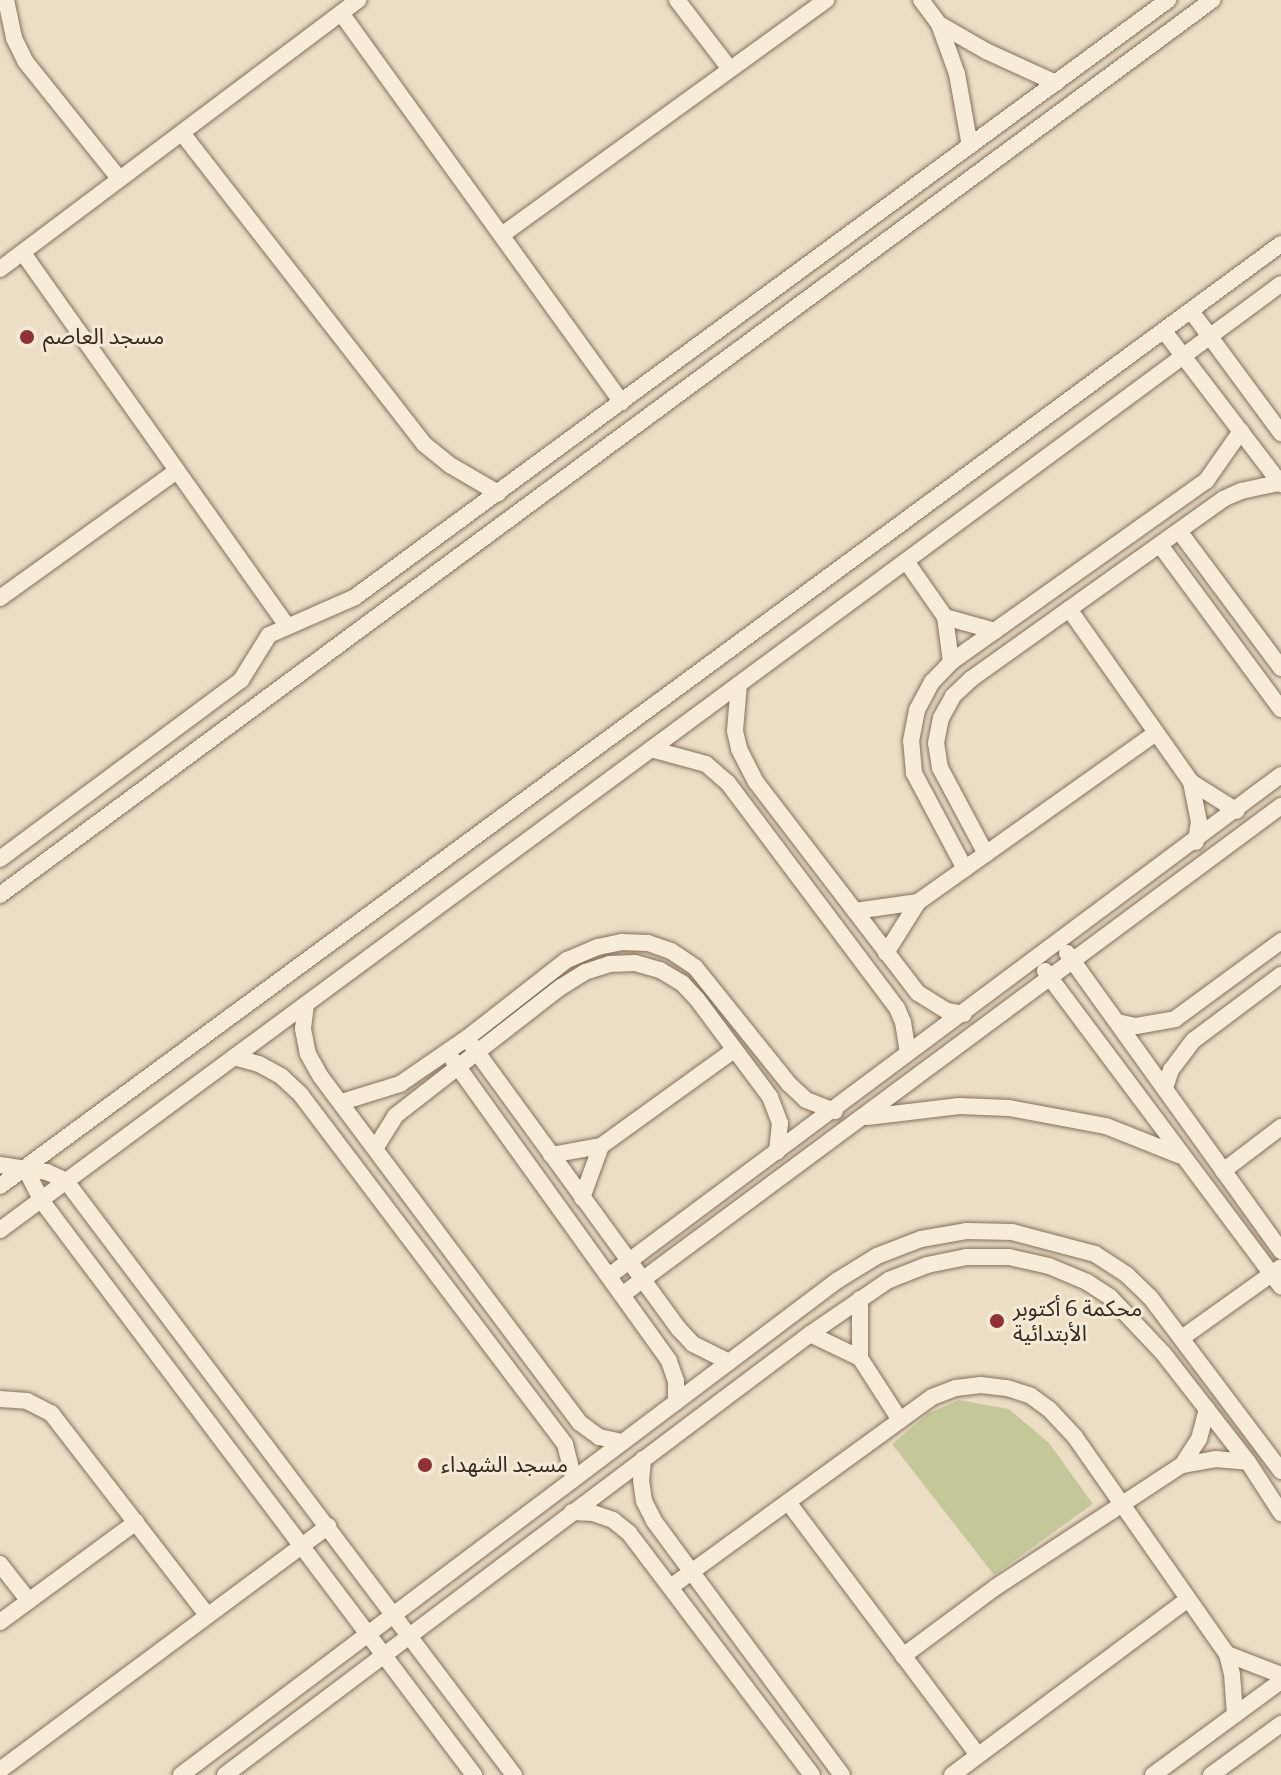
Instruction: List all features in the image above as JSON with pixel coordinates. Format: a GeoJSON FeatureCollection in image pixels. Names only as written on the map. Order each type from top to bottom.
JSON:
{"type":"FeatureCollection","features":[{"type":"Feature","properties":{"kind":"street"},"geometry":{"type":"LineString","coordinates":[[6,0],[14,38],[25,61],[118,177]]}},
{"type":"Feature","properties":{"kind":"street"},"geometry":{"type":"LineString","coordinates":[[0,269],[118,177],[182,133],[358,0]]}},
{"type":"Feature","properties":{"kind":"street"},"geometry":{"type":"LineString","coordinates":[[677,0],[730,69]]}},
{"type":"Feature","properties":{"kind":"street"},"geometry":{"type":"LineString","coordinates":[[503,234],[826,0]]}},
{"type":"Feature","properties":{"kind":"street"},"geometry":{"type":"LineString","coordinates":[[921,0],[939,24],[957,74],[970,146]]}},
{"type":"Feature","properties":{"kind":"street"},"geometry":{"type":"LineString","coordinates":[[0,859],[241,680],[269,635],[355,597],[1168,0]]}},
{"type":"Feature","properties":{"kind":"street"},"geometry":{"type":"LineString","coordinates":[[0,895],[1212,0]]}},
{"type":"Feature","properties":{"kind":"street"},"geometry":{"type":"LineString","coordinates":[[341,13],[622,402]]}},
{"type":"Feature","properties":{"kind":"street"},"geometry":{"type":"LineString","coordinates":[[939,24],[986,51],[1056,83]]}},
{"type":"Feature","properties":{"kind":"street"},"geometry":{"type":"LineString","coordinates":[[182,133],[424,444],[450,465],[498,493]]}},
{"type":"Feature","properties":{"kind":"street"},"geometry":{"type":"LineString","coordinates":[[0,1186],[1281,244]]}},
{"type":"Feature","properties":{"kind":"street"},"geometry":{"type":"LineString","coordinates":[[23,253],[286,625]]}},
{"type":"Feature","properties":{"kind":"street"},"geometry":{"type":"LineString","coordinates":[[0,1230],[1281,284]]}},
{"type":"Feature","properties":{"kind":"street"},"geometry":{"type":"LineString","coordinates":[[1191,311],[1281,433]]}},
{"type":"Feature","properties":{"kind":"street"},"geometry":{"type":"LineString","coordinates":[[986,854],[940,768],[936,743],[941,718],[953,696],[971,679],[1223,499],[1241,491],[1281,484],[1164,331]]}},
{"type":"Feature","properties":{"kind":"street"},"geometry":{"type":"LineString","coordinates":[[965,869],[918,783],[911,741],[917,710],[932,682],[951,662],[1206,481],[1241,431]]}},
{"type":"Feature","properties":{"kind":"street"},"geometry":{"type":"LineString","coordinates":[[0,598],[177,471]]}},
{"type":"Feature","properties":{"kind":"street"},"geometry":{"type":"LineString","coordinates":[[1179,531],[1281,668]]}},
{"type":"Feature","properties":{"kind":"street"},"geometry":{"type":"LineString","coordinates":[[1160,545],[1281,709]]}},
{"type":"Feature","properties":{"kind":"street"},"geometry":{"type":"LineString","coordinates":[[906,561],[945,617],[951,662]]}},
{"type":"Feature","properties":{"kind":"street"},"geometry":{"type":"LineString","coordinates":[[1069,609],[1191,782],[1237,811]]}},
{"type":"Feature","properties":{"kind":"street"},"geometry":{"type":"LineString","coordinates":[[945,617],[995,631]]}},
{"type":"Feature","properties":{"kind":"street"},"geometry":{"type":"LineString","coordinates":[[739,684],[735,731],[747,766],[907,980],[932,1004],[964,1014]]}},
{"type":"Feature","properties":{"kind":"street"},"geometry":{"type":"LineString","coordinates":[[886,953],[918,902],[1156,733]]}},
{"type":"Feature","properties":{"kind":"street"},"geometry":{"type":"LineString","coordinates":[[651,749],[692,758],[718,772],[888,996],[903,1022],[908,1053]]}},
{"type":"Feature","properties":{"kind":"street"},"geometry":{"type":"LineString","coordinates":[[609,1276],[1196,842],[1281,775]]}},
{"type":"Feature","properties":{"kind":"street"},"geometry":{"type":"LineString","coordinates":[[1191,782],[1199,822],[1196,842]]}},
{"type":"Feature","properties":{"kind":"street"},"geometry":{"type":"LineString","coordinates":[[622,1295],[1281,806]]}},
{"type":"Feature","properties":{"kind":"street"},"geometry":{"type":"LineString","coordinates":[[855,911],[918,902]]}},
{"type":"Feature","properties":{"kind":"street"},"geometry":{"type":"LineString","coordinates":[[1117,1022],[1136,1026],[1175,1019],[1281,941]]}},
{"type":"Feature","properties":{"kind":"street"},"geometry":{"type":"LineString","coordinates":[[342,1102],[400,1084],[447,1053],[580,952],[622,942],[648,943],[671,951],[695,967],[789,1084],[806,1100],[835,1111]]}},
{"type":"Feature","properties":{"kind":"street"},"geometry":{"type":"LineString","coordinates":[[1059,943],[1281,1251]]}},
{"type":"Feature","properties":{"kind":"street"},"geometry":{"type":"LineString","coordinates":[[1037,960],[1182,1157],[1277,1276],[1183,1337]]}},
{"type":"Feature","properties":{"kind":"street"},"geometry":{"type":"LineString","coordinates":[[376,1147],[395,1116],[585,972],[609,964],[635,963],[660,970],[682,983],[770,1097],[780,1123],[777,1152]]}},
{"type":"Feature","properties":{"kind":"street"},"geometry":{"type":"LineString","coordinates":[[1165,1088],[1171,1070],[1194,1040],[1281,975]]}},
{"type":"Feature","properties":{"kind":"street"},"geometry":{"type":"LineString","coordinates":[[888,996],[907,980]]}},
{"type":"Feature","properties":{"kind":"street"},"geometry":{"type":"LineString","coordinates":[[306,1004],[303,1029],[308,1054],[321,1077],[568,1407],[589,1431],[622,1442]]}},
{"type":"Feature","properties":{"kind":"street"},"geometry":{"type":"LineString","coordinates":[[467,1038],[642,1280],[693,1344],[729,1362]]}},
{"type":"Feature","properties":{"kind":"street"},"geometry":{"type":"LineString","coordinates":[[551,1155],[601,1146],[734,1050]]}},
{"type":"Feature","properties":{"kind":"street"},"geometry":{"type":"LineString","coordinates":[[447,1053],[669,1361],[676,1402]]}},
{"type":"Feature","properties":{"kind":"street"},"geometry":{"type":"LineString","coordinates":[[234,1057],[270,1070],[301,1095]]}},
{"type":"Feature","properties":{"kind":"street"},"geometry":{"type":"LineString","coordinates":[[321,1077],[315,1073],[302,1076],[298,1088],[301,1095],[549,1423],[568,1451],[574,1479]]}},
{"type":"Feature","properties":{"kind":"street"},"geometry":{"type":"LineString","coordinates":[[770,1097],[785,1099],[789,1084]]}},
{"type":"Feature","properties":{"kind":"street"},"geometry":{"type":"LineString","coordinates":[[861,1118],[959,1106],[1009,1108],[1106,1126],[1182,1157]]}},
{"type":"Feature","properties":{"kind":"street"},"geometry":{"type":"LineString","coordinates":[[1223,1171],[1281,1127]]}},
{"type":"Feature","properties":{"kind":"street"},"geometry":{"type":"LineString","coordinates":[[582,1198],[601,1146]]}},
{"type":"Feature","properties":{"kind":"street"},"geometry":{"type":"LineString","coordinates":[[0,1165],[47,1172],[66,1181],[514,1775]]}},
{"type":"Feature","properties":{"kind":"street"},"geometry":{"type":"LineString","coordinates":[[25,1168],[41,1200],[474,1775]]}},
{"type":"Feature","properties":{"kind":"street"},"geometry":{"type":"LineString","coordinates":[[181,1775],[838,1280],[877,1256],[921,1239],[967,1231],[1012,1232],[1095,1254],[1127,1275],[1183,1337],[1281,1471]]}},
{"type":"Feature","properties":{"kind":"street"},"geometry":{"type":"LineString","coordinates":[[225,1775],[810,1334],[889,1280],[927,1265],[967,1257],[1009,1257],[1049,1266],[1087,1282],[1129,1314],[1248,1462],[1281,1513]]}},
{"type":"Feature","properties":{"kind":"street"},"geometry":{"type":"LineString","coordinates":[[860,1299],[860,1358]]}},
{"type":"Feature","properties":{"kind":"street"},"geometry":{"type":"LineString","coordinates":[[810,1334],[860,1358],[900,1420]]}},
{"type":"Feature","properties":{"kind":"street"},"geometry":{"type":"LineString","coordinates":[[672,1586],[932,1397],[956,1388],[981,1385],[1007,1388],[1031,1396],[1075,1437],[1227,1654],[1235,1694],[1235,1715]]}},
{"type":"Feature","properties":{"kind":"street"},"geometry":{"type":"LineString","coordinates":[[0,1399],[27,1401],[51,1413],[207,1615]]}},
{"type":"Feature","properties":{"kind":"street"},"geometry":{"type":"LineString","coordinates":[[549,1423],[565,1424],[568,1407]]}},
{"type":"Feature","properties":{"kind":"street"},"geometry":{"type":"LineString","coordinates":[[1182,1465],[1199,1439],[1207,1409]]}},
{"type":"Feature","properties":{"kind":"street"},"geometry":{"type":"LineString","coordinates":[[643,1459],[641,1480],[644,1501],[654,1521],[842,1775]]}},
{"type":"Feature","properties":{"kind":"street"},"geometry":{"type":"LineString","coordinates":[[903,1656],[996,1587],[1182,1465],[1215,1459],[1248,1462]]}},
{"type":"Feature","properties":{"kind":"street"},"geometry":{"type":"LineString","coordinates":[[788,1502],[978,1755]]}},
{"type":"Feature","properties":{"kind":"street"},"geometry":{"type":"LineString","coordinates":[[572,1512],[593,1513],[613,1520],[629,1533],[812,1775]]}},
{"type":"Feature","properties":{"kind":"street"},"geometry":{"type":"LineString","coordinates":[[0,1622],[136,1522]]}},
{"type":"Feature","properties":{"kind":"street"},"geometry":{"type":"LineString","coordinates":[[1,1767],[328,1526]]}},
{"type":"Feature","properties":{"kind":"street"},"geometry":{"type":"LineString","coordinates":[[0,1564],[29,1601]]}},
{"type":"Feature","properties":{"kind":"street"},"geometry":{"type":"LineString","coordinates":[[952,1775],[1188,1599]]}},
{"type":"Feature","properties":{"kind":"street"},"geometry":{"type":"LineString","coordinates":[[1153,1775],[1281,1678],[1227,1654]]}},
{"type":"Feature","properties":{"kind":"street"},"geometry":{"type":"LineString","coordinates":[[1211,1775],[1281,1724]]}},
{"type":"Feature","properties":{"kind":"green space"},"geometry":{"type":"Polygon","coordinates":[[[959,1400],[1009,1409],[1049,1443],[1093,1504],[994,1575],[892,1444],[929,1413],[959,1400]]]}},
{"type":"Feature","properties":{"kind":"place","name":"مسجد العاصم"},"geometry":{"type":"Point","coordinates":[27,337]}},
{"type":"Feature","properties":{"kind":"place","name":"محكمة 6 أكتوبر الأبتدائية"},"geometry":{"type":"Point","coordinates":[997,1321]}},
{"type":"Feature","properties":{"kind":"place","name":"مسجد الشهداء"},"geometry":{"type":"Point","coordinates":[425,1465]}}]}
